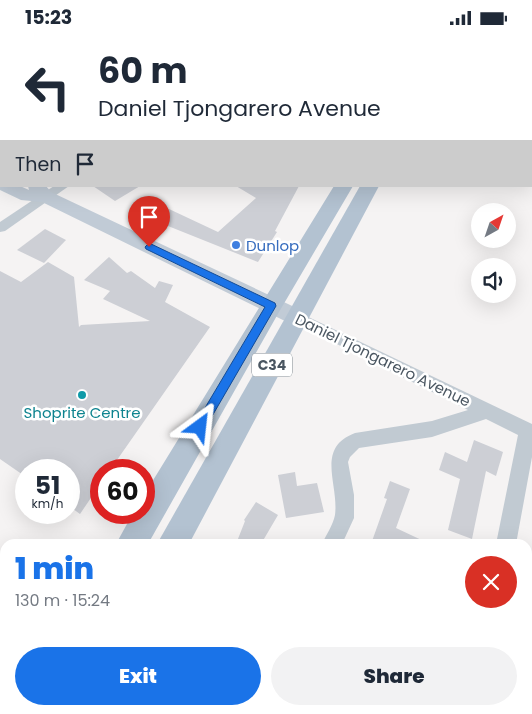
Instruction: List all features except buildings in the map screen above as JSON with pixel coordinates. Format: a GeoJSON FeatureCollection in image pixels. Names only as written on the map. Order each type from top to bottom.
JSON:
{"type":"FeatureCollection","features":[{"type":"Feature","properties":{"kind":"main road","name":"C34"},"geometry":{"type":"LineString","coordinates":[[134,539],[343,187]]}},
{"type":"Feature","properties":{"kind":"main road","name":"C34"},"geometry":{"type":"LineString","coordinates":[[175,539],[369,187]]}},
{"type":"Feature","properties":{"kind":"street","name":"Daniel Tjongarero Avenue"},"geometry":{"type":"LineString","coordinates":[[7,187],[27,196],[40,191],[530,432]]}},
{"type":"Feature","properties":{"kind":"street"},"geometry":{"type":"LineString","coordinates":[[0,228],[40,191],[58,187]]}},
{"type":"Feature","properties":{"kind":"street"},"geometry":{"type":"LineString","coordinates":[[334,539],[344,518],[345,495],[339,462],[342,452],[355,441],[432,429],[487,411]]}},
{"type":"Feature","properties":{"kind":"street"},"geometry":{"type":"LineString","coordinates":[[507,539],[530,432]]}},
{"type":"Feature","properties":{"kind":"place","name":"Dunlop"},"geometry":{"type":"Point","coordinates":[236,245]}},
{"type":"Feature","properties":{"kind":"place","name":"Shoprite Centre"},"geometry":{"type":"Point","coordinates":[82,395]}},
{"type":"Feature","properties":{"kind":"route"},"geometry":{"type":"LineString","coordinates":[[149,247],[271,306],[200,427]]}}]}
